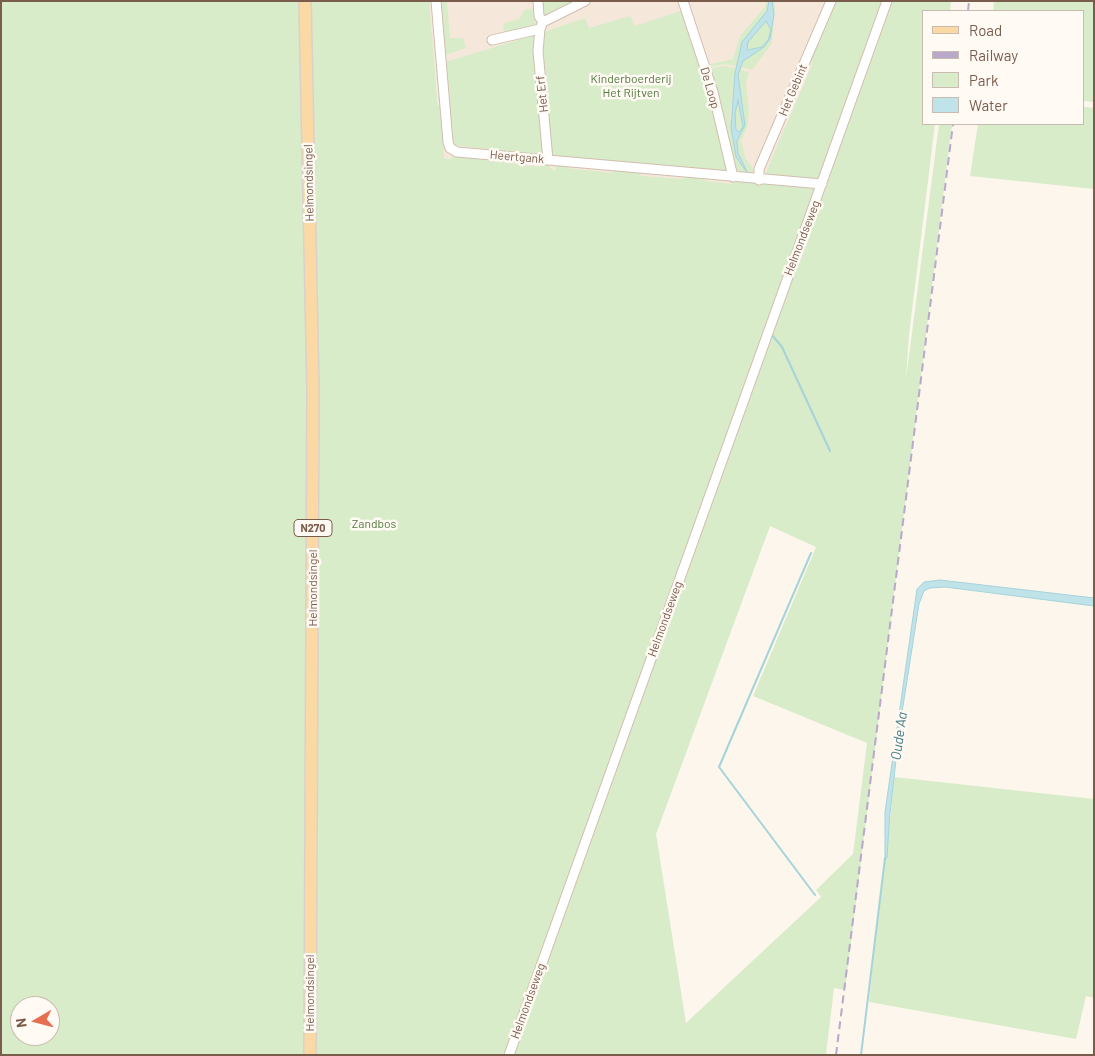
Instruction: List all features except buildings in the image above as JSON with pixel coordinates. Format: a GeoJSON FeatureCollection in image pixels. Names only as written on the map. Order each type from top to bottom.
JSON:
{"type":"FeatureCollection","features":[{"type":"Feature","properties":{"kind":"main road","name":"Helmondsingel"},"geometry":{"type":"LineString","coordinates":[[305,1],[313,390],[310,1055]]}},
{"type":"Feature","properties":{"kind":"street","name":"Heertgank"},"geometry":{"type":"LineString","coordinates":[[436,1],[450,148],[457,152],[732,176]]}},
{"type":"Feature","properties":{"kind":"street","name":"Het Erf"},"geometry":{"type":"LineString","coordinates":[[538,1],[541,25],[538,51],[548,160]]}},
{"type":"Feature","properties":{"kind":"street"},"geometry":{"type":"LineString","coordinates":[[492,40],[541,25],[585,1]]}},
{"type":"Feature","properties":{"kind":"street","name":"De Loop"},"geometry":{"type":"LineString","coordinates":[[683,1],[713,92],[732,176]]}},
{"type":"Feature","properties":{"kind":"street","name":"Het Gebint"},"geometry":{"type":"LineString","coordinates":[[758,180],[759,169],[831,1]]}},
{"type":"Feature","properties":{"kind":"street","name":"Helmondseweg"},"geometry":{"type":"LineString","coordinates":[[509,1055],[887,1]]}},
{"type":"Feature","properties":{"kind":"street","name":"Helmondseweg"},"geometry":{"type":"LineString","coordinates":[[732,176],[758,180],[822,184]]}},
{"type":"Feature","properties":{"kind":"shaded area"},"geometry":{"type":"Polygon","coordinates":[[[428,1],[839,1],[774,185],[739,185],[591,173],[444,158],[428,1]]]}},
{"type":"Feature","properties":{"kind":"green space","name":"Zandbos"},"geometry":{"type":"Polygon","coordinates":[[[1,1],[429,1],[438,105],[443,105],[444,158],[452,159],[452,156],[458,154],[494,157],[494,161],[540,167],[542,162],[548,163],[551,169],[556,170],[555,163],[567,163],[567,168],[612,173],[613,168],[640,171],[641,176],[683,179],[684,174],[705,176],[705,181],[731,184],[732,179],[764,177],[812,65],[811,52],[833,1],[951,1],[950,10],[922,10],[922,125],[935,125],[909,335],[906,379],[939,125],[952,125],[845,990],[834,988],[826,1055],[1,1055],[1,1]],[[770,526],[656,834],[686,1023],[821,897],[816,890],[853,854],[867,743],[753,696],[816,547],[770,526]]]}},
{"type":"Feature","properties":{"kind":"green space"},"geometry":{"type":"Polygon","coordinates":[[[440,1],[447,1],[450,38],[463,38],[466,48],[445,55],[440,1]]]}},
{"type":"Feature","properties":{"kind":"green space"},"geometry":{"type":"Polygon","coordinates":[[[540,1],[580,1],[542,17],[540,1]]]}},
{"type":"Feature","properties":{"kind":"green space"},"geometry":{"type":"Polygon","coordinates":[[[766,1],[769,1],[768,9],[741,45],[737,66],[724,64],[706,68],[706,65],[733,59],[740,36],[765,7],[766,1]]]}},
{"type":"Feature","properties":{"kind":"green space"},"geometry":{"type":"Polygon","coordinates":[[[772,1],[774,1],[775,9],[772,43],[752,70],[740,67],[743,61],[766,45],[770,39],[773,14],[772,1]]]}},
{"type":"Feature","properties":{"kind":"green space"},"geometry":{"type":"Polygon","coordinates":[[[994,1],[1094,1],[1094,102],[1085,101],[1085,10],[993,10],[994,1]]]}},
{"type":"Feature","properties":{"kind":"green space"},"geometry":{"type":"Polygon","coordinates":[[[535,8],[536,26],[505,37],[503,24],[519,19],[524,10],[535,8]]]}},
{"type":"Feature","properties":{"kind":"green space","name":"Kinderboerderij Het Rijtven"},"geometry":{"type":"Polygon","coordinates":[[[683,10],[709,92],[728,167],[727,173],[552,155],[541,33],[585,18],[589,28],[630,16],[635,26],[683,10]]]}},
{"type":"Feature","properties":{"kind":"green space"},"geometry":{"type":"Polygon","coordinates":[[[766,21],[771,30],[768,40],[762,47],[747,50],[748,42],[766,21]]]}},
{"type":"Feature","properties":{"kind":"green space"},"geometry":{"type":"Polygon","coordinates":[[[535,35],[543,155],[452,145],[445,62],[535,35]]]}},
{"type":"Feature","properties":{"kind":"green space"},"geometry":{"type":"Polygon","coordinates":[[[723,66],[736,68],[730,117],[736,157],[748,173],[740,160],[737,144],[745,122],[738,75],[740,69],[749,73],[746,83],[749,112],[747,128],[741,141],[746,159],[753,168],[752,176],[737,174],[734,171],[707,69],[723,66]]]}},
{"type":"Feature","properties":{"kind":"green space"},"geometry":{"type":"Polygon","coordinates":[[[738,100],[743,127],[738,132],[734,118],[738,100]]]}},
{"type":"Feature","properties":{"kind":"green space"},"geometry":{"type":"Polygon","coordinates":[[[1085,107],[1094,108],[1094,189],[970,176],[978,125],[1085,125],[1085,107]]]}},
{"type":"Feature","properties":{"kind":"green space"},"geometry":{"type":"Polygon","coordinates":[[[894,777],[1094,799],[1094,998],[1086,996],[1076,1039],[869,1002],[878,911],[887,857],[894,777]]]}},
{"type":"Feature","properties":{"kind":"water"},"geometry":{"type":"Polygon","coordinates":[[[769,1],[772,1],[774,14],[770,39],[764,47],[743,61],[738,75],[745,125],[737,141],[738,153],[748,174],[736,157],[731,127],[735,73],[742,42],[767,11],[769,1]],[[766,21],[748,42],[747,50],[762,47],[768,40],[771,30],[766,21]],[[738,100],[735,114],[736,130],[739,132],[743,127],[738,100]]]}},
{"type":"Feature","properties":{"kind":"water"},"geometry":{"type":"Polygon","coordinates":[[[940,580],[1094,598],[1094,606],[945,587],[930,588],[924,591],[919,604],[900,725],[887,857],[885,860],[885,812],[917,589],[924,582],[940,580]]]}},
{"type":"Feature","properties":{"kind":"waterway"},"geometry":{"type":"LineString","coordinates":[[772,335],[782,347],[830,451]]}},
{"type":"Feature","properties":{"kind":"waterway"},"geometry":{"type":"LineString","coordinates":[[811,553],[719,767],[815,895]]}},
{"type":"Feature","properties":{"kind":"waterway","name":"Oude Aa"},"geometry":{"type":"LineString","coordinates":[[861,1055],[885,858]]}},
{"type":"Feature","properties":{"kind":"railway"},"geometry":{"type":"LineString","coordinates":[[968,10],[969,1]]}},
{"type":"Feature","properties":{"kind":"railway"},"geometry":{"type":"LineString","coordinates":[[836,1055],[953,125]]}}]}
